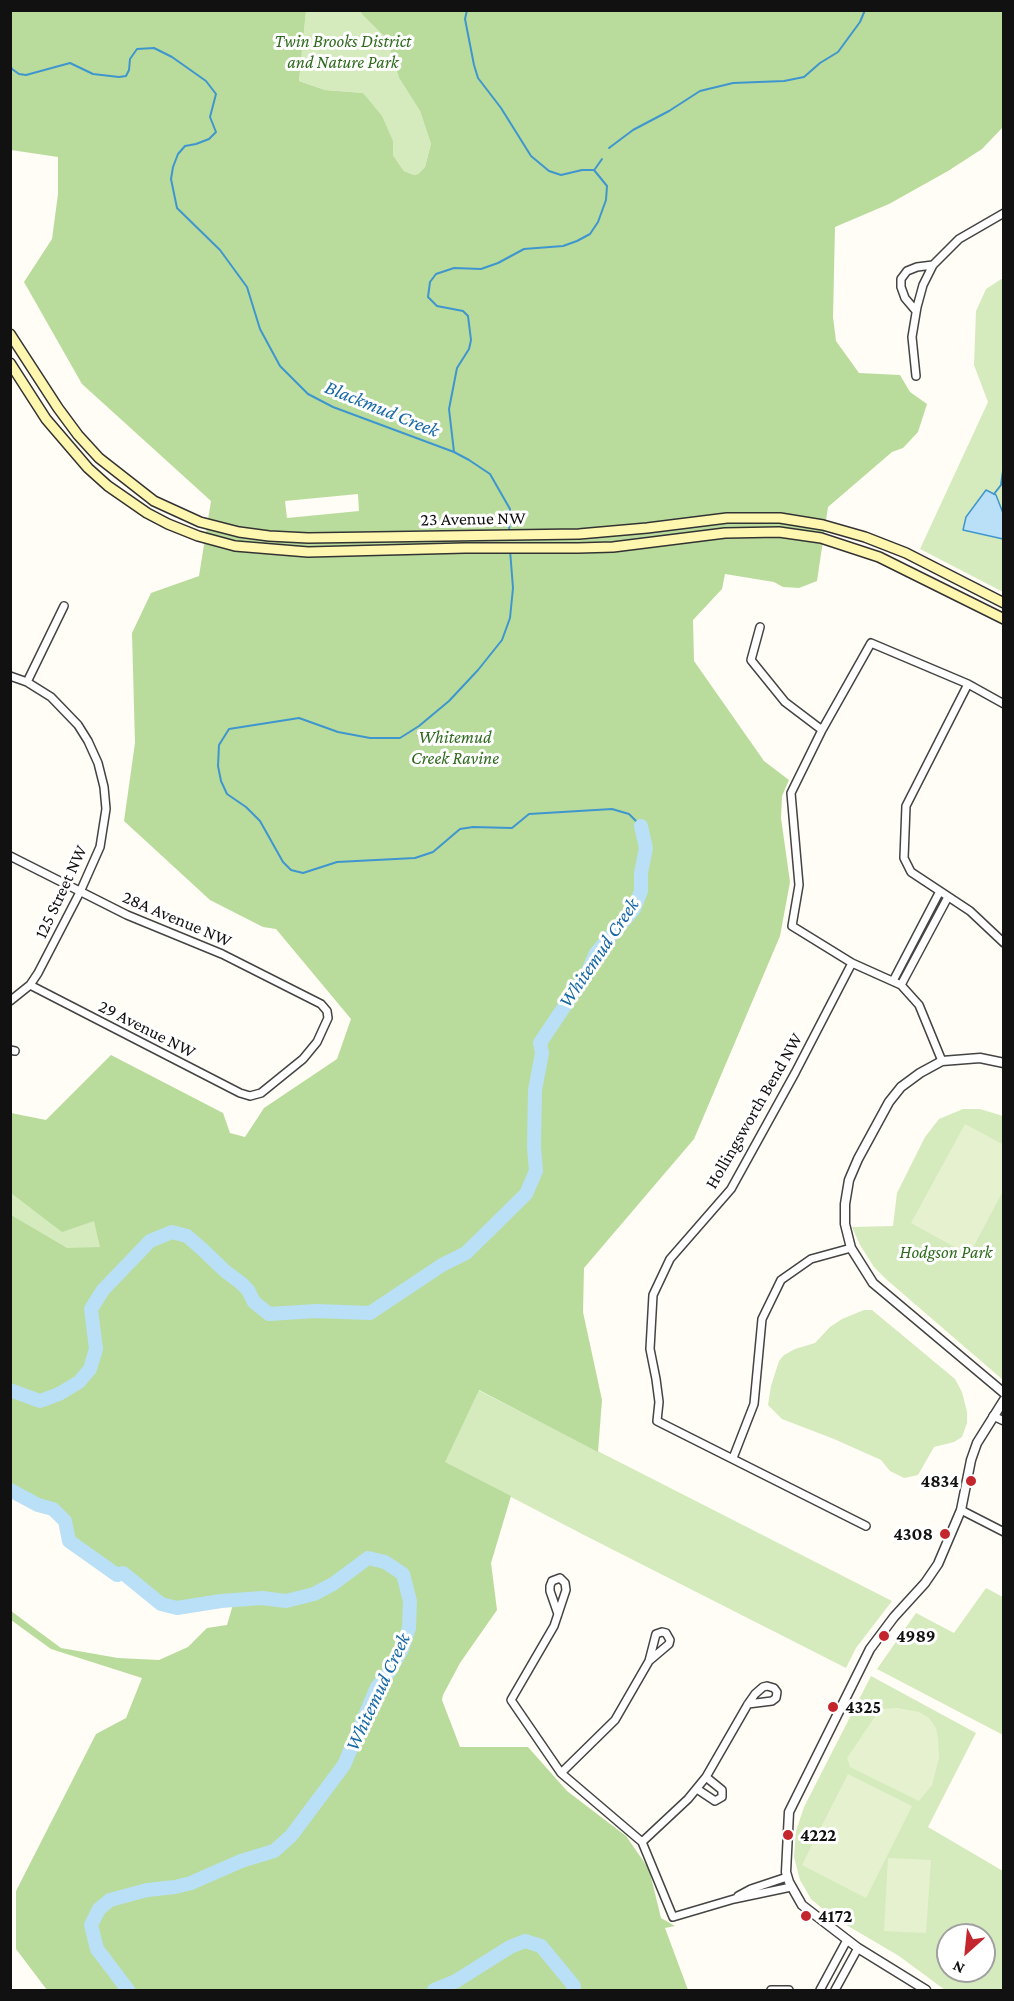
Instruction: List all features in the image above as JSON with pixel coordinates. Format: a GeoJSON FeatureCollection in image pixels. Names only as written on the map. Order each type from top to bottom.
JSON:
{"type":"FeatureCollection","features":[{"type":"Feature","properties":{"kind":"main road","name":"23 Avenue NW"},"geometry":{"type":"LineString","coordinates":[[10,334],[58,408],[99,458],[136,489],[174,511],[200,522],[238,532],[269,536],[464,536],[615,531],[727,518],[780,518],[823,525],[876,540],[1004,603]]}},
{"type":"Feature","properties":{"kind":"main road","name":"23 Avenue NW"},"geometry":{"type":"LineString","coordinates":[[10,363],[46,419],[88,468],[138,507],[168,524],[198,536],[235,546],[308,552],[465,548],[541,549],[613,546],[725,533],[779,532],[821,538],[879,557],[1004,620]]}},
{"type":"Feature","properties":{"kind":"street"},"geometry":{"type":"LineString","coordinates":[[916,376],[912,337],[923,285],[933,265],[959,239],[1004,213]]}},
{"type":"Feature","properties":{"kind":"street"},"geometry":{"type":"LineString","coordinates":[[916,311],[905,298],[901,279],[907,271],[933,265]]}},
{"type":"Feature","properties":{"kind":"street"},"geometry":{"type":"LineString","coordinates":[[27,682],[64,606]]}},
{"type":"Feature","properties":{"kind":"street"},"geometry":{"type":"LineString","coordinates":[[760,627],[751,660],[785,702],[822,730]]}},
{"type":"Feature","properties":{"kind":"street"},"geometry":{"type":"LineString","coordinates":[[942,1061],[919,1005],[901,985],[852,963],[792,926],[799,885],[791,793],[822,730],[870,643],[968,684],[1004,704]]}},
{"type":"Feature","properties":{"kind":"street","name":"125 Street NW"},"geometry":{"type":"LineString","coordinates":[[10,676],[27,682],[51,697],[73,717],[98,763],[106,798],[103,835],[96,859],[81,892],[30,986],[10,1001]]}},
{"type":"Feature","properties":{"kind":"street"},"geometry":{"type":"LineString","coordinates":[[968,684],[906,806],[904,858],[911,872],[970,911],[1004,943]]}},
{"type":"Feature","properties":{"kind":"street","name":"28A Avenue NW"},"geometry":{"type":"LineString","coordinates":[[10,856],[127,915],[222,954],[321,1005],[328,1013],[326,1023],[308,1054],[261,1093],[250,1096]]}},
{"type":"Feature","properties":{"kind":"street"},"geometry":{"type":"LineString","coordinates":[[892,981],[940,891]]}},
{"type":"Feature","properties":{"kind":"street"},"geometry":{"type":"LineString","coordinates":[[901,985],[948,897]]}},
{"type":"Feature","properties":{"kind":"street","name":"Hollingsworth Bend NW"},"geometry":{"type":"LineString","coordinates":[[852,963],[731,1189],[670,1258],[653,1295],[650,1349],[657,1390],[657,1421],[866,1526]]}},
{"type":"Feature","properties":{"kind":"street","name":"29 Avenue NW"},"geometry":{"type":"LineString","coordinates":[[30,986],[250,1096]]}},
{"type":"Feature","properties":{"kind":"street"},"geometry":{"type":"LineString","coordinates":[[1004,1064],[980,1058],[942,1061],[920,1072],[901,1087],[884,1111],[858,1159],[849,1180],[845,1204],[845,1224],[851,1248],[873,1283],[1004,1393]]}},
{"type":"Feature","properties":{"kind":"street"},"geometry":{"type":"LineString","coordinates":[[733,1458],[754,1404],[762,1319],[781,1280],[811,1259],[851,1248]]}},
{"type":"Feature","properties":{"kind":"street"},"geometry":{"type":"LineString","coordinates":[[926,1990],[858,1948],[802,1905],[791,1887],[786,1872],[789,1812],[870,1649],[932,1574],[961,1510],[971,1460],[977,1443],[1004,1400]]}},
{"type":"Feature","properties":{"kind":"street"},"geometry":{"type":"LineString","coordinates":[[993,1416],[1004,1421]]}},
{"type":"Feature","properties":{"kind":"street"},"geometry":{"type":"LineString","coordinates":[[961,1510],[1004,1532]]}},
{"type":"Feature","properties":{"kind":"street"},"geometry":{"type":"LineString","coordinates":[[558,1614],[554,1626],[511,1700],[561,1773],[642,1842],[673,1917],[734,1899],[791,1887]]}},
{"type":"Feature","properties":{"kind":"street"},"geometry":{"type":"LineString","coordinates":[[561,1773],[615,1720],[649,1661]]}},
{"type":"Feature","properties":{"kind":"street"},"geometry":{"type":"LineString","coordinates":[[642,1842],[706,1778],[748,1704]]}},
{"type":"Feature","properties":{"kind":"street"},"geometry":{"type":"LineString","coordinates":[[697,1789],[715,1801],[722,1797],[720,1787],[706,1778]]}},
{"type":"Feature","properties":{"kind":"street"},"geometry":{"type":"LineString","coordinates":[[734,1899],[751,1889],[788,1877]]}},
{"type":"Feature","properties":{"kind":"street"},"geometry":{"type":"LineString","coordinates":[[820,1990],[847,1940]]}},
{"type":"Feature","properties":{"kind":"street"},"geometry":{"type":"LineString","coordinates":[[834,1990],[858,1948]]}},
{"type":"Feature","properties":{"kind":"street"},"geometry":{"type":"LineString","coordinates":[[771,1990],[789,1990]]}},
{"type":"Feature","properties":{"kind":"green space","name":"Whitemud Creek Ravine"},"geometry":{"type":"Polygon","coordinates":[[[11,11],[306,11],[299,81],[325,90],[363,93],[382,116],[393,141],[393,155],[404,171],[414,175],[425,167],[431,144],[420,111],[399,78],[387,39],[361,13],[362,11],[1003,11],[1003,127],[982,149],[948,171],[889,204],[835,227],[833,317],[836,341],[859,373],[900,375],[910,392],[927,404],[918,432],[903,448],[892,452],[828,507],[817,581],[799,588],[783,587],[774,582],[725,574],[722,589],[693,620],[694,661],[764,761],[789,780],[782,796],[781,818],[790,882],[780,936],[694,1139],[584,1268],[583,1312],[602,1400],[598,1452],[479,1390],[445,1462],[511,1496],[491,1563],[497,1610],[460,1663],[443,1695],[442,1700],[460,1747],[528,1747],[567,1791],[626,1836],[649,1869],[661,1918],[675,1926],[665,1928],[688,1990],[47,1990],[16,1949],[16,1891],[96,1734],[126,1718],[142,1678],[51,1649],[11,1620],[11,1611],[61,1648],[118,1658],[159,1660],[188,1647],[207,1628],[227,1625],[234,1601],[177,1608],[161,1604],[123,1574],[117,1575],[69,1541],[65,1521],[53,1509],[38,1505],[11,1490],[11,1215],[67,1248],[100,1247],[94,1221],[62,1232],[11,1193],[11,1113],[46,1120],[111,1055],[223,1113],[230,1133],[245,1137],[264,1108],[337,1059],[351,1019],[276,929],[263,927],[210,900],[124,821],[135,743],[132,633],[151,593],[199,576],[211,501],[82,384],[24,282],[52,239],[58,194],[58,157],[11,150],[11,11]],[[358,494],[285,501],[287,518],[359,511],[358,494]]]}},
{"type":"Feature","properties":{"kind":"green space","name":"Twin Brooks District and Nature Park"},"geometry":{"type":"Polygon","coordinates":[[[306,11],[362,11],[387,39],[399,78],[420,111],[431,144],[425,167],[418,174],[414,175],[404,171],[401,167],[393,155],[393,141],[363,93],[325,90],[299,81],[306,11]]]}},
{"type":"Feature","properties":{"kind":"green space"},"geometry":{"type":"Polygon","coordinates":[[[1003,278],[1003,592],[920,549],[988,402],[974,365],[976,311],[986,289],[1003,278]]]}},
{"type":"Feature","properties":{"kind":"green space","name":"Hodgson Park"},"geometry":{"type":"Polygon","coordinates":[[[963,1109],[980,1109],[1003,1116],[1003,1380],[874,1267],[852,1227],[893,1226],[897,1193],[925,1137],[939,1119],[963,1109]]]}},
{"type":"Feature","properties":{"kind":"green space"},"geometry":{"type":"Polygon","coordinates":[[[965,1124],[1004,1145],[1003,1191],[969,1255],[911,1223],[965,1124]]]}},
{"type":"Feature","properties":{"kind":"green space"},"geometry":{"type":"Polygon","coordinates":[[[10,1148],[160,1225],[106,1276],[11,1227],[10,1148]]]}},
{"type":"Feature","properties":{"kind":"green space"},"geometry":{"type":"Polygon","coordinates":[[[864,1310],[872,1310],[955,1379],[962,1392],[967,1423],[962,1437],[954,1442],[934,1447],[918,1475],[904,1478],[890,1471],[881,1460],[782,1419],[768,1405],[779,1361],[784,1355],[815,1343],[830,1327],[864,1310]]]}},
{"type":"Feature","properties":{"kind":"green space"},"geometry":{"type":"Polygon","coordinates":[[[478,1390],[892,1601],[856,1648],[846,1668],[584,1535],[444,1462],[478,1390]]]}},
{"type":"Feature","properties":{"kind":"green space"},"geometry":{"type":"Polygon","coordinates":[[[986,1588],[1003,1597],[1003,1735],[877,1669],[916,1613],[954,1633],[986,1588]]]}},
{"type":"Feature","properties":{"kind":"green space"},"geometry":{"type":"Polygon","coordinates":[[[871,1676],[976,1733],[928,1827],[1003,1871],[1003,1990],[945,1990],[899,1956],[831,1916],[811,1899],[800,1880],[794,1857],[796,1831],[804,1807],[871,1676]]]}},
{"type":"Feature","properties":{"kind":"green space"},"geometry":{"type":"Polygon","coordinates":[[[898,1708],[919,1712],[929,1718],[936,1728],[939,1758],[932,1785],[919,1801],[850,1767],[847,1758],[880,1709],[898,1708]]]}},
{"type":"Feature","properties":{"kind":"green space"},"geometry":{"type":"Polygon","coordinates":[[[848,1774],[912,1806],[866,1898],[802,1865],[848,1774]]]}},
{"type":"Feature","properties":{"kind":"green space"},"geometry":{"type":"Polygon","coordinates":[[[888,1858],[931,1860],[926,1933],[884,1931],[888,1858]]]}},
{"type":"Feature","properties":{"kind":"water"},"geometry":{"type":"Polygon","coordinates":[[[986,490],[996,495],[1003,513],[1003,539],[963,530],[966,517],[986,490]]]}},
{"type":"Feature","properties":{"kind":"waterway","name":"Whitemud Creek"},"geometry":{"type":"LineString","coordinates":[[467,10],[465,19],[478,78],[501,108],[531,156],[549,171],[561,175],[594,170],[607,186],[606,200],[598,222],[590,234],[563,246],[524,249],[481,269],[454,268],[436,274],[430,282],[428,297],[437,306],[463,311],[468,316],[471,340],[469,349],[457,368],[449,409],[454,452],[490,474],[510,509],[509,533]]}},
{"type":"Feature","properties":{"kind":"waterway"},"geometry":{"type":"LineString","coordinates":[[609,148],[633,130],[700,91],[733,83],[784,81],[804,77],[820,63],[838,52],[860,22],[865,10]]}},
{"type":"Feature","properties":{"kind":"waterway","name":"Blackmud Creek"},"geometry":{"type":"LineString","coordinates":[[10,65],[19,74],[26,75],[70,63],[93,74],[119,77],[126,76],[130,59],[137,49],[154,48],[172,57],[206,81],[216,94],[210,117],[216,132],[209,139],[185,146],[178,154],[171,179],[177,208],[220,250],[247,287],[260,329],[280,366],[308,394],[333,407],[454,452]]}},
{"type":"Feature","properties":{"kind":"waterway"},"geometry":{"type":"LineString","coordinates":[[595,169],[602,159]]}},
{"type":"Feature","properties":{"kind":"waterway"},"geometry":{"type":"LineString","coordinates":[[994,494],[1001,485],[1004,464]]}},
{"type":"Feature","properties":{"kind":"waterway","name":"Whitemud Creek"},"geometry":{"type":"LineString","coordinates":[[510,550],[513,588],[510,618],[502,640],[449,701],[419,726],[400,738],[370,738],[338,732],[299,718],[229,729],[219,745],[218,766],[227,794],[246,807],[260,821],[283,862],[291,870],[303,873],[337,862],[415,858],[433,852],[460,829],[512,828],[529,814],[612,809],[629,814],[641,826]]}},
{"type":"Feature","properties":{"kind":"waterway","name":"Whitemud Creek"},"geometry":{"type":"LineString","coordinates":[[10,1390],[40,1401],[59,1394],[79,1382],[90,1369],[96,1349],[91,1309],[103,1290],[150,1241],[172,1232],[187,1236],[241,1283],[248,1290],[254,1302],[269,1314],[316,1311],[370,1313],[442,1265],[466,1253],[526,1194],[536,1171],[535,1090],[542,1053],[540,1043],[588,971],[596,953],[634,909],[641,891],[641,873],[646,848],[641,826]]}},
{"type":"Feature","properties":{"kind":"waterway","name":"Whitemud Creek"},"geometry":{"type":"LineString","coordinates":[[10,1490],[38,1505],[53,1509],[65,1521],[69,1541],[117,1575],[123,1573],[161,1604],[177,1608],[221,1601],[262,1598],[286,1601],[314,1594],[333,1584],[368,1558],[385,1562],[403,1574],[410,1601],[409,1628],[402,1649],[377,1687],[344,1765],[291,1836],[274,1851],[241,1861],[191,1883],[147,1890],[110,1900],[99,1909],[91,1925],[97,1949],[128,1990]]}},
{"type":"Feature","properties":{"kind":"waterway","name":"Whitemud Creek"},"geometry":{"type":"LineString","coordinates":[[434,1990],[456,1981],[510,1947],[525,1941],[541,1946],[574,1986],[573,1990]]}},
{"type":"Feature","properties":{"kind":"place","name":"4834"},"geometry":{"type":"Point","coordinates":[971,1481]}},
{"type":"Feature","properties":{"kind":"place","name":"4308"},"geometry":{"type":"Point","coordinates":[945,1534]}},
{"type":"Feature","properties":{"kind":"place","name":"4989"},"geometry":{"type":"Point","coordinates":[884,1636]}},
{"type":"Feature","properties":{"kind":"place","name":"4325"},"geometry":{"type":"Point","coordinates":[833,1707]}},
{"type":"Feature","properties":{"kind":"place","name":"4222"},"geometry":{"type":"Point","coordinates":[788,1835]}},
{"type":"Feature","properties":{"kind":"place","name":"4172"},"geometry":{"type":"Point","coordinates":[806,1916]}}]}
